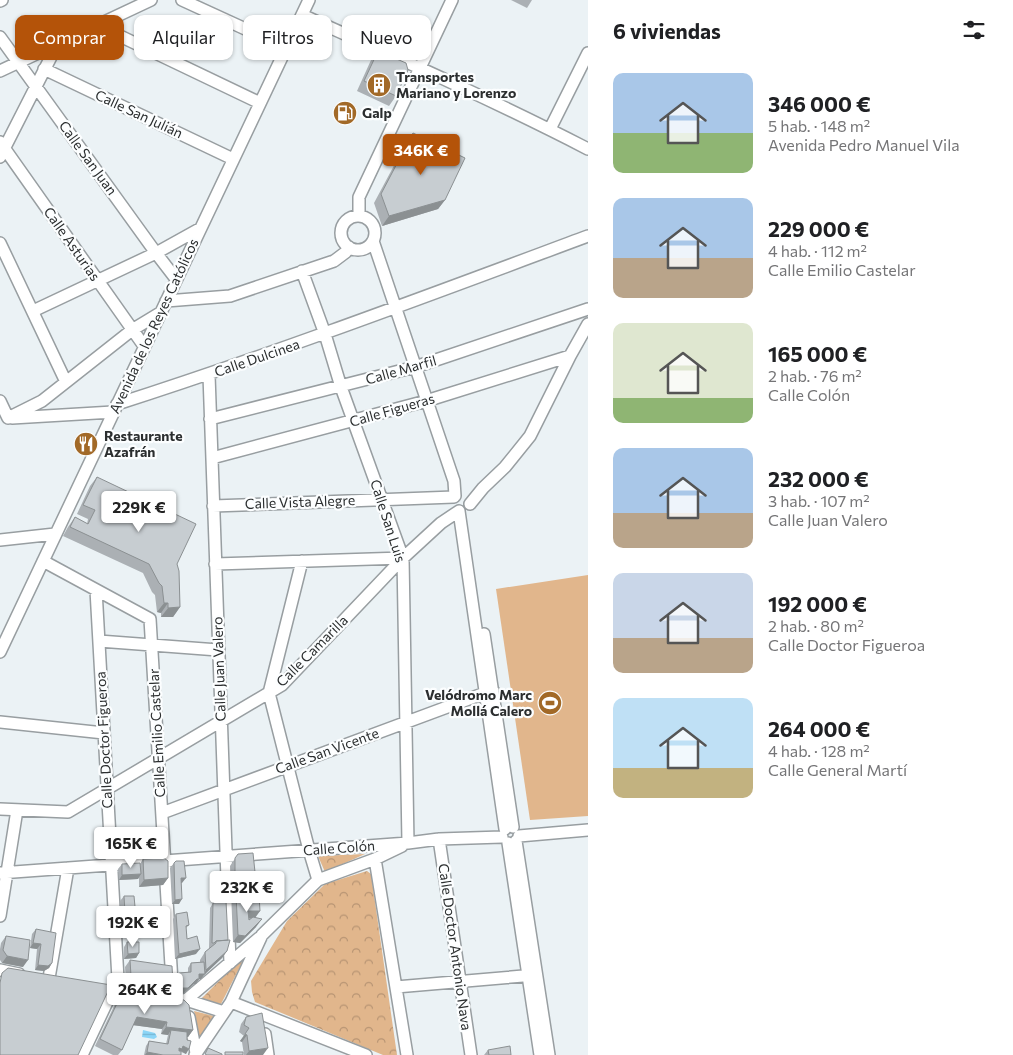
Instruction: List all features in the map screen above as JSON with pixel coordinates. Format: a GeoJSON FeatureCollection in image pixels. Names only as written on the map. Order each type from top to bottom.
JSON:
{"type":"FeatureCollection","features":[{"type":"Feature","properties":{"kind":"street"},"geometry":{"type":"LineString","coordinates":[[120,15],[152,0]]}},
{"type":"Feature","properties":{"kind":"street"},"geometry":{"type":"LineString","coordinates":[[182,0],[243,28]]}},
{"type":"Feature","properties":{"kind":"street","name":"Avenida de los Reyes Católicos"},"geometry":{"type":"LineString","coordinates":[[302,15],[309,0]]}},
{"type":"Feature","properties":{"kind":"street"},"geometry":{"type":"LineString","coordinates":[[359,216],[359,197],[452,0]]}},
{"type":"Feature","properties":{"kind":"street"},"geometry":{"type":"LineString","coordinates":[[332,29],[550,129],[588,149]]}},
{"type":"Feature","properties":{"kind":"street","name":"Calle San Juan"},"geometry":{"type":"LineString","coordinates":[[0,37],[176,279]]}},
{"type":"Feature","properties":{"kind":"street"},"geometry":{"type":"LineString","coordinates":[[124,39],[260,104]]}},
{"type":"Feature","properties":{"kind":"street"},"geometry":{"type":"LineString","coordinates":[[550,129],[588,53]]}},
{"type":"Feature","properties":{"kind":"street"},"geometry":{"type":"LineString","coordinates":[[0,71],[23,60]]}},
{"type":"Feature","properties":{"kind":"street"},"geometry":{"type":"LineString","coordinates":[[2,149],[49,60]]}},
{"type":"Feature","properties":{"kind":"street","name":"Avenida de los Reyes Católicos"},"geometry":{"type":"LineString","coordinates":[[0,652],[281,60]]}},
{"type":"Feature","properties":{"kind":"street","name":"Calle San Julián"},"geometry":{"type":"LineString","coordinates":[[44,69],[233,159]]}},
{"type":"Feature","properties":{"kind":"street","name":"Calle Asturias"},"geometry":{"type":"LineString","coordinates":[[2,149],[144,346]]}},
{"type":"Feature","properties":{"kind":"street"},"geometry":{"type":"LineString","coordinates":[[373,242],[359,250],[348,247],[342,238],[342,227],[348,219],[359,216],[365,217],[373,225],[375,230],[373,242],[454,481],[489,691],[532,976],[540,1055]]}},
{"type":"Feature","properties":{"kind":"street"},"geometry":{"type":"LineString","coordinates":[[33,311],[156,253],[200,228]]}},
{"type":"Feature","properties":{"kind":"street","name":"Calle Dulcinea"},"geometry":{"type":"LineString","coordinates":[[4,419],[115,408],[325,334],[588,236]]}},
{"type":"Feature","properties":{"kind":"street"},"geometry":{"type":"LineString","coordinates":[[0,243],[66,382]]}},
{"type":"Feature","properties":{"kind":"street"},"geometry":{"type":"LineString","coordinates":[[166,301],[230,296],[334,261],[346,252],[348,247]]}},
{"type":"Feature","properties":{"kind":"street","name":"Calle San Luis"},"geometry":{"type":"LineString","coordinates":[[302,272],[325,334],[341,387],[403,558],[408,843]]}},
{"type":"Feature","properties":{"kind":"street","name":"Calle Marfil"},"geometry":{"type":"LineString","coordinates":[[210,419],[415,367],[588,309]]}},
{"type":"Feature","properties":{"kind":"street"},"geometry":{"type":"LineString","coordinates":[[0,401],[4,419],[42,401],[132,330],[160,313]]}},
{"type":"Feature","properties":{"kind":"street","name":"Calle Camarilla"},"geometry":{"type":"LineString","coordinates":[[0,810],[68,812],[282,685],[403,558],[441,523],[458,501],[483,488],[505,467],[530,436],[588,324]]}},
{"type":"Feature","properties":{"kind":"street","name":"Calle Figueras"},"geometry":{"type":"LineString","coordinates":[[212,458],[426,401],[570,356]]}},
{"type":"Feature","properties":{"kind":"street","name":"Calle Juan Valero"},"geometry":{"type":"LineString","coordinates":[[209,375],[222,790],[230,963]]}},
{"type":"Feature","properties":{"kind":"street","name":"Calle Vista Alegre"},"geometry":{"type":"LineString","coordinates":[[213,506],[381,499],[458,501]]}},
{"type":"Feature","properties":{"kind":"street"},"geometry":{"type":"LineString","coordinates":[[0,540],[56,534]]}},
{"type":"Feature","properties":{"kind":"street"},"geometry":{"type":"LineString","coordinates":[[215,564],[403,558]]}},
{"type":"Feature","properties":{"kind":"street","name":"Calle Emilio Castelar"},"geometry":{"type":"LineString","coordinates":[[43,561],[150,619],[173,999]]}},
{"type":"Feature","properties":{"kind":"street"},"geometry":{"type":"LineString","coordinates":[[186,1000],[262,935],[318,880],[269,693],[302,561]]}},
{"type":"Feature","properties":{"kind":"street","name":"Calle Doctor Figueroa"},"geometry":{"type":"LineString","coordinates":[[82,1055],[114,987],[111,865],[96,590]]}},
{"type":"Feature","properties":{"kind":"street"},"geometry":{"type":"LineString","coordinates":[[99,641],[218,650]]}},
{"type":"Feature","properties":{"kind":"street","name":"Calle San Vicente"},"geometry":{"type":"LineString","coordinates":[[162,812],[489,691]]}},
{"type":"Feature","properties":{"kind":"street"},"geometry":{"type":"LineString","coordinates":[[0,722],[104,733]]}},
{"type":"Feature","properties":{"kind":"street"},"geometry":{"type":"LineString","coordinates":[[0,916],[3,873],[17,810]]}},
{"type":"Feature","properties":{"kind":"street","name":"Calle Colón"},"geometry":{"type":"LineString","coordinates":[[3,873],[408,843],[439,839],[588,830]]}},
{"type":"Feature","properties":{"kind":"street","name":"Calle Doctor Antonio Nava"},"geometry":{"type":"LineString","coordinates":[[439,839],[471,1055]]}},
{"type":"Feature","properties":{"kind":"street","name":"Calle Colón"},"geometry":{"type":"LineString","coordinates":[[318,880],[375,859],[408,843]]}},
{"type":"Feature","properties":{"kind":"street"},"geometry":{"type":"LineString","coordinates":[[375,859],[407,1055]]}},
{"type":"Feature","properties":{"kind":"street"},"geometry":{"type":"LineString","coordinates":[[0,970],[44,978],[68,868]]}},
{"type":"Feature","properties":{"kind":"street"},"geometry":{"type":"LineString","coordinates":[[196,1054],[231,1002],[262,935]]}},
{"type":"Feature","properties":{"kind":"street"},"geometry":{"type":"LineString","coordinates":[[396,987],[532,976]]}},
{"type":"Feature","properties":{"kind":"street"},"geometry":{"type":"LineString","coordinates":[[532,976],[549,1055]]}},
{"type":"Feature","properties":{"kind":"street"},"geometry":{"type":"LineString","coordinates":[[156,996],[186,1000],[224,1012]]}},
{"type":"Feature","properties":{"kind":"street"},"geometry":{"type":"LineString","coordinates":[[186,1000],[196,1054]]}},
{"type":"Feature","properties":{"kind":"street"},"geometry":{"type":"LineString","coordinates":[[231,1002],[366,1055]]}},
{"type":"Feature","properties":{"kind":"street"},"geometry":{"type":"LineString","coordinates":[[261,1014],[268,1055]]}},
{"type":"Feature","properties":{"kind":"green space","name":"Velódromo Marc Mollá Calero"},"geometry":{"type":"Polygon","coordinates":[[[588,575],[588,816],[530,820],[496,589],[588,575]]]}},
{"type":"Feature","properties":{"kind":"green space"},"geometry":{"type":"Polygon","coordinates":[[[365,854],[325,872],[318,856],[365,854]]]}},
{"type":"Feature","properties":{"kind":"green space"},"geometry":{"type":"Polygon","coordinates":[[[367,871],[371,874],[397,1055],[383,1055],[255,1002],[252,992],[251,981],[287,921],[325,884],[367,871]]]}},
{"type":"Feature","properties":{"kind":"green space"},"geometry":{"type":"Polygon","coordinates":[[[247,953],[221,1004],[201,999],[247,953]]]}},
{"type":"Feature","properties":{"kind":"green space"},"geometry":{"type":"Polygon","coordinates":[[[194,1011],[214,1016],[200,1039],[194,1011]]]}},
{"type":"Feature","properties":{"kind":"water"},"geometry":{"type":"Polygon","coordinates":[[[143,1030],[155,1033],[157,1037],[154,1039],[142,1037],[143,1030]]]}},
{"type":"Feature","properties":{"kind":"building"},"geometry":{"type":"Polygon","coordinates":[[[374,60],[399,60],[406,63],[408,70],[396,96],[364,81],[374,60]]]}},
{"type":"Feature","properties":{"kind":"building"},"geometry":{"type":"Polygon","coordinates":[[[413,133],[465,158],[445,200],[389,216],[381,194],[413,133]]]}},
{"type":"Feature","properties":{"kind":"building"},"geometry":{"type":"Polygon","coordinates":[[[97,477],[196,524],[177,564],[179,571],[180,607],[168,608],[168,603],[164,603],[162,586],[149,564],[70,527],[75,517],[88,524],[95,510],[83,505],[97,477]]]}},
{"type":"Feature","properties":{"kind":"building"},"geometry":{"type":"Polygon","coordinates":[[[253,853],[255,872],[235,872],[235,858],[238,854],[253,853]]]}},
{"type":"Feature","properties":{"kind":"building"},"geometry":{"type":"Polygon","coordinates":[[[164,858],[168,861],[168,878],[144,880],[143,859],[164,858]]]}},
{"type":"Feature","properties":{"kind":"building"},"geometry":{"type":"Polygon","coordinates":[[[176,861],[184,861],[186,878],[181,878],[182,899],[175,900],[174,863],[176,861]]]}},
{"type":"Feature","properties":{"kind":"building"},"geometry":{"type":"Polygon","coordinates":[[[140,863],[141,874],[122,875],[122,864],[140,863]]]}},
{"type":"Feature","properties":{"kind":"building"},"geometry":{"type":"Polygon","coordinates":[[[245,874],[246,895],[236,895],[234,897],[234,875],[245,874]]]}},
{"type":"Feature","properties":{"kind":"building"},"geometry":{"type":"Polygon","coordinates":[[[236,895],[259,895],[260,911],[248,911],[249,920],[253,917],[262,919],[245,936],[238,935],[236,895]]]}},
{"type":"Feature","properties":{"kind":"building"},"geometry":{"type":"Polygon","coordinates":[[[124,896],[134,896],[137,928],[126,928],[124,896]]]}},
{"type":"Feature","properties":{"kind":"building"},"geometry":{"type":"Polygon","coordinates":[[[226,901],[228,940],[212,943],[213,903],[226,901]]]}},
{"type":"Feature","properties":{"kind":"building"},"geometry":{"type":"Polygon","coordinates":[[[187,912],[189,925],[186,926],[187,939],[197,936],[200,949],[179,954],[176,914],[187,912]]]}},
{"type":"Feature","properties":{"kind":"building"},"geometry":{"type":"Polygon","coordinates":[[[36,929],[56,933],[52,963],[48,966],[38,965],[41,944],[33,943],[36,929]]]}},
{"type":"Feature","properties":{"kind":"building"},"geometry":{"type":"Polygon","coordinates":[[[6,936],[30,940],[28,960],[7,956],[3,950],[6,936]]]}},
{"type":"Feature","properties":{"kind":"building"},"geometry":{"type":"Polygon","coordinates":[[[230,940],[227,951],[206,970],[205,952],[216,941],[230,940]]]}},
{"type":"Feature","properties":{"kind":"building"},"geometry":{"type":"Polygon","coordinates":[[[127,942],[139,942],[139,953],[128,954],[127,942]]]}},
{"type":"Feature","properties":{"kind":"building"},"geometry":{"type":"Polygon","coordinates":[[[130,960],[172,966],[173,983],[131,976],[130,960]]]}},
{"type":"Feature","properties":{"kind":"building"},"geometry":{"type":"Polygon","coordinates":[[[204,962],[205,974],[199,974],[199,979],[188,988],[180,988],[179,973],[191,972],[191,963],[204,962]]]}},
{"type":"Feature","properties":{"kind":"building"},"geometry":{"type":"Polygon","coordinates":[[[8,968],[111,985],[78,1055],[0,1055],[0,983],[2,973],[8,968]]]}},
{"type":"Feature","properties":{"kind":"building"},"geometry":{"type":"Polygon","coordinates":[[[127,990],[184,1000],[189,1005],[193,1030],[166,1027],[167,1022],[137,1017],[122,1050],[100,1039],[122,993],[127,990]]]}},
{"type":"Feature","properties":{"kind":"building"},"geometry":{"type":"Polygon","coordinates":[[[262,1013],[268,1048],[249,1051],[247,1035],[245,1034],[249,1028],[244,1025],[246,1017],[262,1013]]]}},
{"type":"Feature","properties":{"kind":"building"},"geometry":{"type":"Polygon","coordinates":[[[171,1030],[187,1032],[187,1040],[191,1041],[189,1049],[183,1046],[182,1049],[179,1048],[181,1055],[163,1055],[147,1052],[149,1041],[168,1044],[171,1030]]]}},
{"type":"Feature","properties":{"kind":"building"},"geometry":{"type":"Polygon","coordinates":[[[510,1046],[511,1055],[489,1055],[488,1050],[510,1046]]]}},
{"type":"Feature","properties":{"kind":"building"},"geometry":{"type":"Polygon","coordinates":[[[208,1048],[222,1054],[222,1055],[205,1054],[208,1048]]]}},
{"type":"Feature","properties":{"kind":"building"},"geometry":{"type":"Polygon","coordinates":[[[225,1052],[243,1052],[243,1055],[225,1055],[225,1052]]]}},
{"type":"Feature","properties":{"kind":"place","name":"Transportes Mariano y Lorenzo"},"geometry":{"type":"Point","coordinates":[379,85]}},
{"type":"Feature","properties":{"kind":"place","name":"Galp"},"geometry":{"type":"Point","coordinates":[345,113]}},
{"type":"Feature","properties":{"kind":"place","name":"Restaurante Azafrán"},"geometry":{"type":"Point","coordinates":[86,444]}},
{"type":"Feature","properties":{"kind":"place","name":"Velódromo Marc Mollá Calero"},"geometry":{"type":"Point","coordinates":[550,703]}}]}
